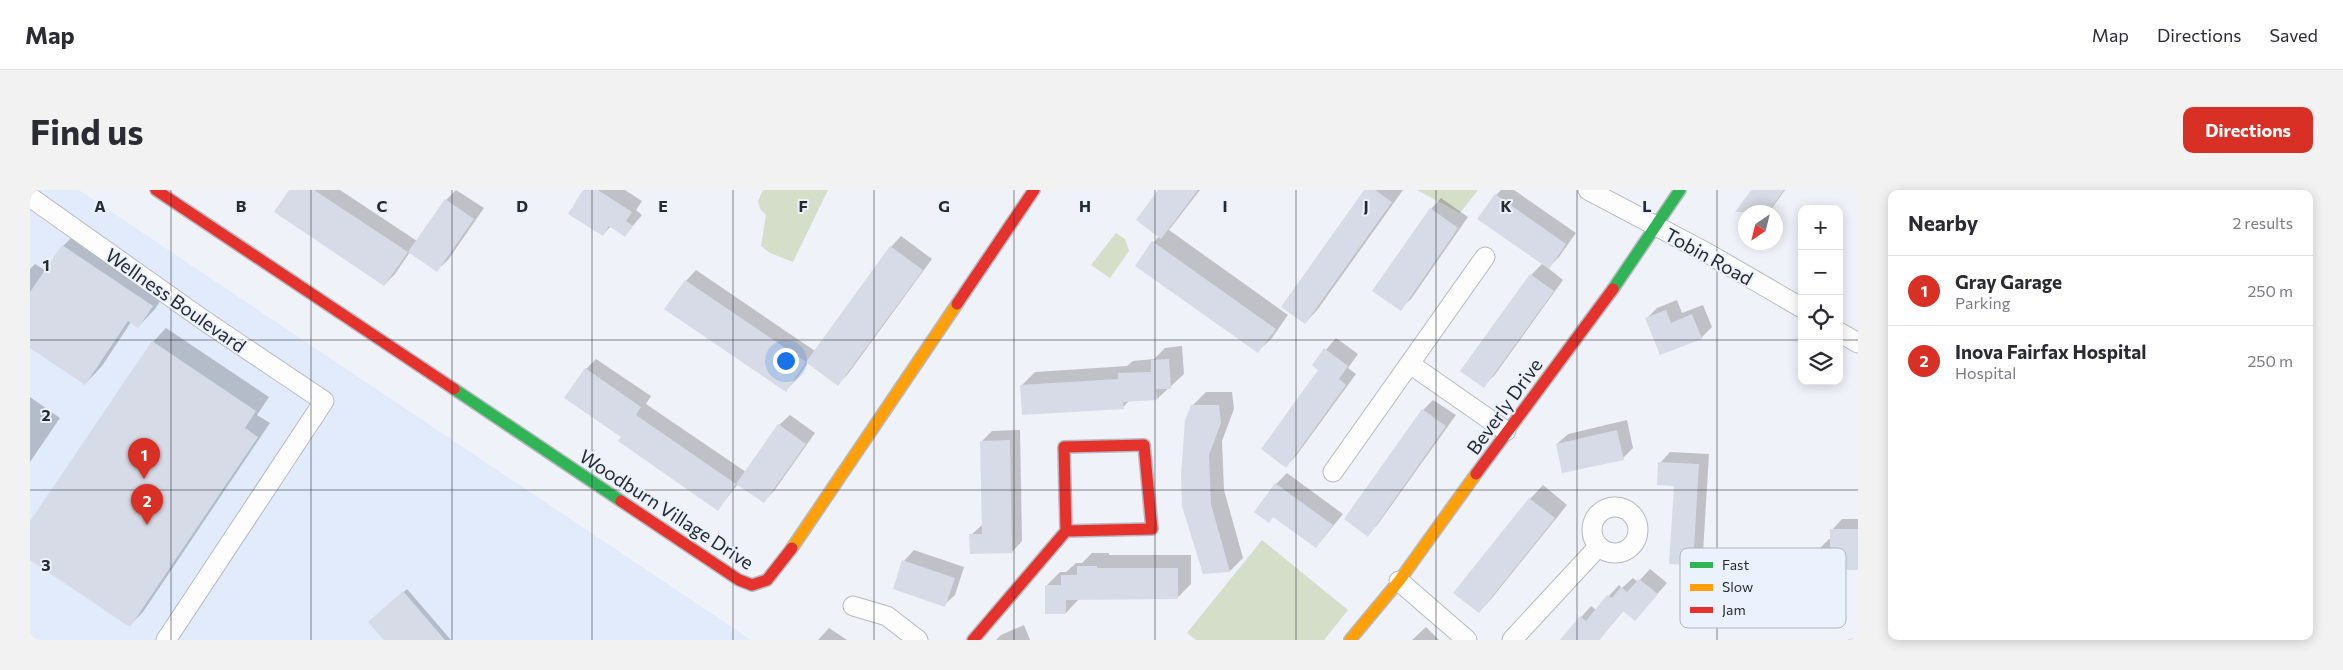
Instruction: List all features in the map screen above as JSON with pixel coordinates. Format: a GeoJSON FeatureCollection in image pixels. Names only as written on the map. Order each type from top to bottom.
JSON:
{"type":"FeatureCollection","features":[{"type":"Feature","properties":{"kind":"street","name":"Woodburn Village Drive"},"geometry":{"type":"LineString","coordinates":[[163,192],[731,574],[752,585],[767,580],[787,555],[1034,190]]}},
{"type":"Feature","properties":{"kind":"street","name":"Tobin Road"},"geometry":{"type":"LineString","coordinates":[[1588,190],[1709,254],[1798,306]]}},
{"type":"Feature","properties":{"kind":"street","name":"Beverly Drive"},"geometry":{"type":"LineString","coordinates":[[1350,640],[1399,581],[1506,431],[1628,269],[1680,190]]}},
{"type":"Feature","properties":{"kind":"street","name":"Wellness Boulevard"},"geometry":{"type":"LineString","coordinates":[[30,197],[202,319],[324,401],[166,640]]}},
{"type":"Feature","properties":{"kind":"street"},"geometry":{"type":"LineString","coordinates":[[1333,472],[1486,257]]}},
{"type":"Feature","properties":{"kind":"street"},"geometry":{"type":"LineString","coordinates":[[1843,334],[1858,343]]}},
{"type":"Feature","properties":{"kind":"street"},"geometry":{"type":"LineString","coordinates":[[1410,364],[1506,431]]}},
{"type":"Feature","properties":{"kind":"street"},"geometry":{"type":"LineString","coordinates":[[973,640],[1066,531],[1064,447],[1144,445],[1152,530],[1066,531]]}},
{"type":"Feature","properties":{"kind":"street"},"geometry":{"type":"LineString","coordinates":[[1512,640],[1598,547]]}},
{"type":"Feature","properties":{"kind":"street"},"geometry":{"type":"LineString","coordinates":[[1399,581],[1467,640]]}},
{"type":"Feature","properties":{"kind":"street"},"geometry":{"type":"LineString","coordinates":[[853,606],[888,616],[918,640]]}},
{"type":"Feature","properties":{"kind":"shaded area"},"geometry":{"type":"Polygon","coordinates":[[[30,190],[79,190],[751,640],[30,640],[30,190]]]}},
{"type":"Feature","properties":{"kind":"green space"},"geometry":{"type":"Polygon","coordinates":[[[763,190],[828,190],[793,262],[770,253],[761,246],[766,215],[760,209],[758,201],[763,190]]]}},
{"type":"Feature","properties":{"kind":"green space"},"geometry":{"type":"Polygon","coordinates":[[[1417,190],[1478,190],[1460,213],[1417,190]]]}},
{"type":"Feature","properties":{"kind":"green space"},"geometry":{"type":"Polygon","coordinates":[[[1116,233],[1125,239],[1129,251],[1110,278],[1091,265],[1116,233]]]}},
{"type":"Feature","properties":{"kind":"green space"},"geometry":{"type":"Polygon","coordinates":[[[1262,540],[1348,610],[1324,640],[1196,640],[1187,633],[1262,540]]]}},
{"type":"Feature","properties":{"kind":"building"},"geometry":{"type":"Polygon","coordinates":[[[289,190],[314,190],[408,252],[384,286],[274,212],[289,190]]]}},
{"type":"Feature","properties":{"kind":"building"},"geometry":{"type":"Polygon","coordinates":[[[583,190],[598,190],[632,212],[626,221],[633,226],[625,237],[609,226],[603,236],[568,214],[583,190]]]}},
{"type":"Feature","properties":{"kind":"building"},"geometry":{"type":"Polygon","coordinates":[[[1158,190],[1198,190],[1161,239],[1136,220],[1158,190]]]}},
{"type":"Feature","properties":{"kind":"building"},"geometry":{"type":"Polygon","coordinates":[[[1364,190],[1375,190],[1392,202],[1305,324],[1281,307],[1364,190]]]}},
{"type":"Feature","properties":{"kind":"building"},"geometry":{"type":"Polygon","coordinates":[[[1751,190],[1784,190],[1773,205],[1740,205],[1751,190]]]}},
{"type":"Feature","properties":{"kind":"building"},"geometry":{"type":"Polygon","coordinates":[[[1495,194],[1566,244],[1549,269],[1477,219],[1495,194]]]}},
{"type":"Feature","properties":{"kind":"building"},"geometry":{"type":"Polygon","coordinates":[[[445,199],[474,219],[437,272],[408,252],[445,199]]]}},
{"type":"Feature","properties":{"kind":"building"},"geometry":{"type":"Polygon","coordinates":[[[1430,208],[1458,228],[1401,311],[1372,291],[1430,208]]]}},
{"type":"Feature","properties":{"kind":"building"},"geometry":{"type":"Polygon","coordinates":[[[1152,241],[1276,329],[1258,353],[1135,266],[1152,241]]]}},
{"type":"Feature","properties":{"kind":"building"},"geometry":{"type":"Polygon","coordinates":[[[62,245],[153,306],[138,328],[128,321],[85,385],[30,348],[30,292],[62,245]]]}},
{"type":"Feature","properties":{"kind":"building"},"geometry":{"type":"Polygon","coordinates":[[[890,246],[923,270],[838,386],[806,362],[890,246]]]}},
{"type":"Feature","properties":{"kind":"building"},"geometry":{"type":"Polygon","coordinates":[[[1530,274],[1554,291],[1484,388],[1460,371],[1530,274]]]}},
{"type":"Feature","properties":{"kind":"building"},"geometry":{"type":"Polygon","coordinates":[[[685,280],[806,362],[786,392],[664,309],[685,280]]]}},
{"type":"Feature","properties":{"kind":"building"},"geometry":{"type":"Polygon","coordinates":[[[1666,310],[1671,323],[1692,314],[1702,339],[1660,355],[1645,318],[1666,310]]]}},
{"type":"Feature","properties":{"kind":"building"},"geometry":{"type":"Polygon","coordinates":[[[152,341],[256,411],[245,428],[258,437],[130,627],[30,560],[30,521],[152,341]]]}},
{"type":"Feature","properties":{"kind":"building"},"geometry":{"type":"Polygon","coordinates":[[[1324,348],[1348,366],[1339,379],[1346,385],[1286,468],[1261,449],[1318,370],[1312,365],[1324,348]]]}},
{"type":"Feature","properties":{"kind":"building"},"geometry":{"type":"Polygon","coordinates":[[[1169,359],[1171,389],[1156,389],[1157,400],[1123,402],[1124,409],[1022,415],[1020,385],[1118,379],[1118,373],[1151,372],[1151,360],[1169,359]]]}},
{"type":"Feature","properties":{"kind":"building"},"geometry":{"type":"Polygon","coordinates":[[[585,368],[641,407],[636,415],[736,484],[718,511],[618,441],[621,437],[564,398],[585,368]]]}},
{"type":"Feature","properties":{"kind":"building"},"geometry":{"type":"Polygon","coordinates":[[[1191,405],[1219,405],[1221,423],[1209,455],[1211,504],[1230,572],[1203,574],[1182,506],[1181,476],[1185,420],[1191,405]]]}},
{"type":"Feature","properties":{"kind":"building"},"geometry":{"type":"Polygon","coordinates":[[[1422,409],[1446,426],[1368,537],[1344,519],[1422,409]]]}},
{"type":"Feature","properties":{"kind":"building"},"geometry":{"type":"Polygon","coordinates":[[[778,424],[806,444],[764,503],[736,484],[778,424]]]}},
{"type":"Feature","properties":{"kind":"building"},"geometry":{"type":"Polygon","coordinates":[[[1617,430],[1624,460],[1562,473],[1556,444],[1617,430]]]}},
{"type":"Feature","properties":{"kind":"building"},"geometry":{"type":"Polygon","coordinates":[[[1010,440],[1012,553],[970,554],[969,534],[982,534],[980,441],[1010,440]]]}},
{"type":"Feature","properties":{"kind":"building"},"geometry":{"type":"Polygon","coordinates":[[[1658,462],[1699,464],[1694,548],[1680,548],[1680,564],[1669,564],[1674,486],[1657,485],[1658,462]]]}},
{"type":"Feature","properties":{"kind":"building"},"geometry":{"type":"Polygon","coordinates":[[[1275,483],[1333,525],[1316,548],[1273,517],[1269,523],[1254,512],[1275,483]]]}},
{"type":"Feature","properties":{"kind":"building"},"geometry":{"type":"Polygon","coordinates":[[[1529,498],[1555,518],[1479,613],[1453,593],[1529,498]]]}},
{"type":"Feature","properties":{"kind":"building"},"geometry":{"type":"Polygon","coordinates":[[[1830,529],[1858,529],[1858,570],[1846,570],[1846,548],[1830,548],[1830,529]]]}},
{"type":"Feature","properties":{"kind":"building"},"geometry":{"type":"Polygon","coordinates":[[[902,560],[955,578],[945,607],[893,589],[902,560]]]}},
{"type":"Feature","properties":{"kind":"building"},"geometry":{"type":"Polygon","coordinates":[[[1077,566],[1097,566],[1097,568],[1178,568],[1178,599],[1066,600],[1066,614],[1045,614],[1045,585],[1061,585],[1061,575],[1077,575],[1077,566]]]}},
{"type":"Feature","properties":{"kind":"building"},"geometry":{"type":"Polygon","coordinates":[[[1639,579],[1658,594],[1635,621],[1623,611],[1599,640],[1560,640],[1580,616],[1586,621],[1607,595],[1612,598],[1621,587],[1627,592],[1639,579]]]}},
{"type":"Feature","properties":{"kind":"building"},"geometry":{"type":"Polygon","coordinates":[[[403,591],[445,640],[384,640],[368,622],[403,591]]]}},
{"type":"Feature","properties":{"kind":"traffic: fast"},"geometry":{"type":"LineString","coordinates":[[1613,289],[1680,190]]}},
{"type":"Feature","properties":{"kind":"traffic: fast"},"geometry":{"type":"LineString","coordinates":[[454,389],[621,501]]}},
{"type":"Feature","properties":{"kind":"traffic: slow"},"geometry":{"type":"LineString","coordinates":[[792,548],[957,304]]}},
{"type":"Feature","properties":{"kind":"traffic: slow"},"geometry":{"type":"LineString","coordinates":[[1350,640],[1399,581],[1476,474]]}},
{"type":"Feature","properties":{"kind":"traffic: jam"},"geometry":{"type":"LineString","coordinates":[[156,190],[454,389]]}},
{"type":"Feature","properties":{"kind":"traffic: jam"},"geometry":{"type":"LineString","coordinates":[[957,304],[1034,190]]}},
{"type":"Feature","properties":{"kind":"traffic: jam"},"geometry":{"type":"LineString","coordinates":[[1476,474],[1613,289]]}},
{"type":"Feature","properties":{"kind":"traffic: jam"},"geometry":{"type":"LineString","coordinates":[[973,640],[1066,531],[1064,447],[1144,445],[1152,529],[1066,531]]}},
{"type":"Feature","properties":{"kind":"traffic: jam"},"geometry":{"type":"LineString","coordinates":[[621,501],[739,580],[752,585],[767,580],[792,548]]}},
{"type":"Feature","properties":{"kind":"place","name":"Gray Garage"},"geometry":{"type":"Point","coordinates":[144,479]}},
{"type":"Feature","properties":{"kind":"place","name":"Inova Fairfax Hospital"},"geometry":{"type":"Point","coordinates":[147,525]}}]}
